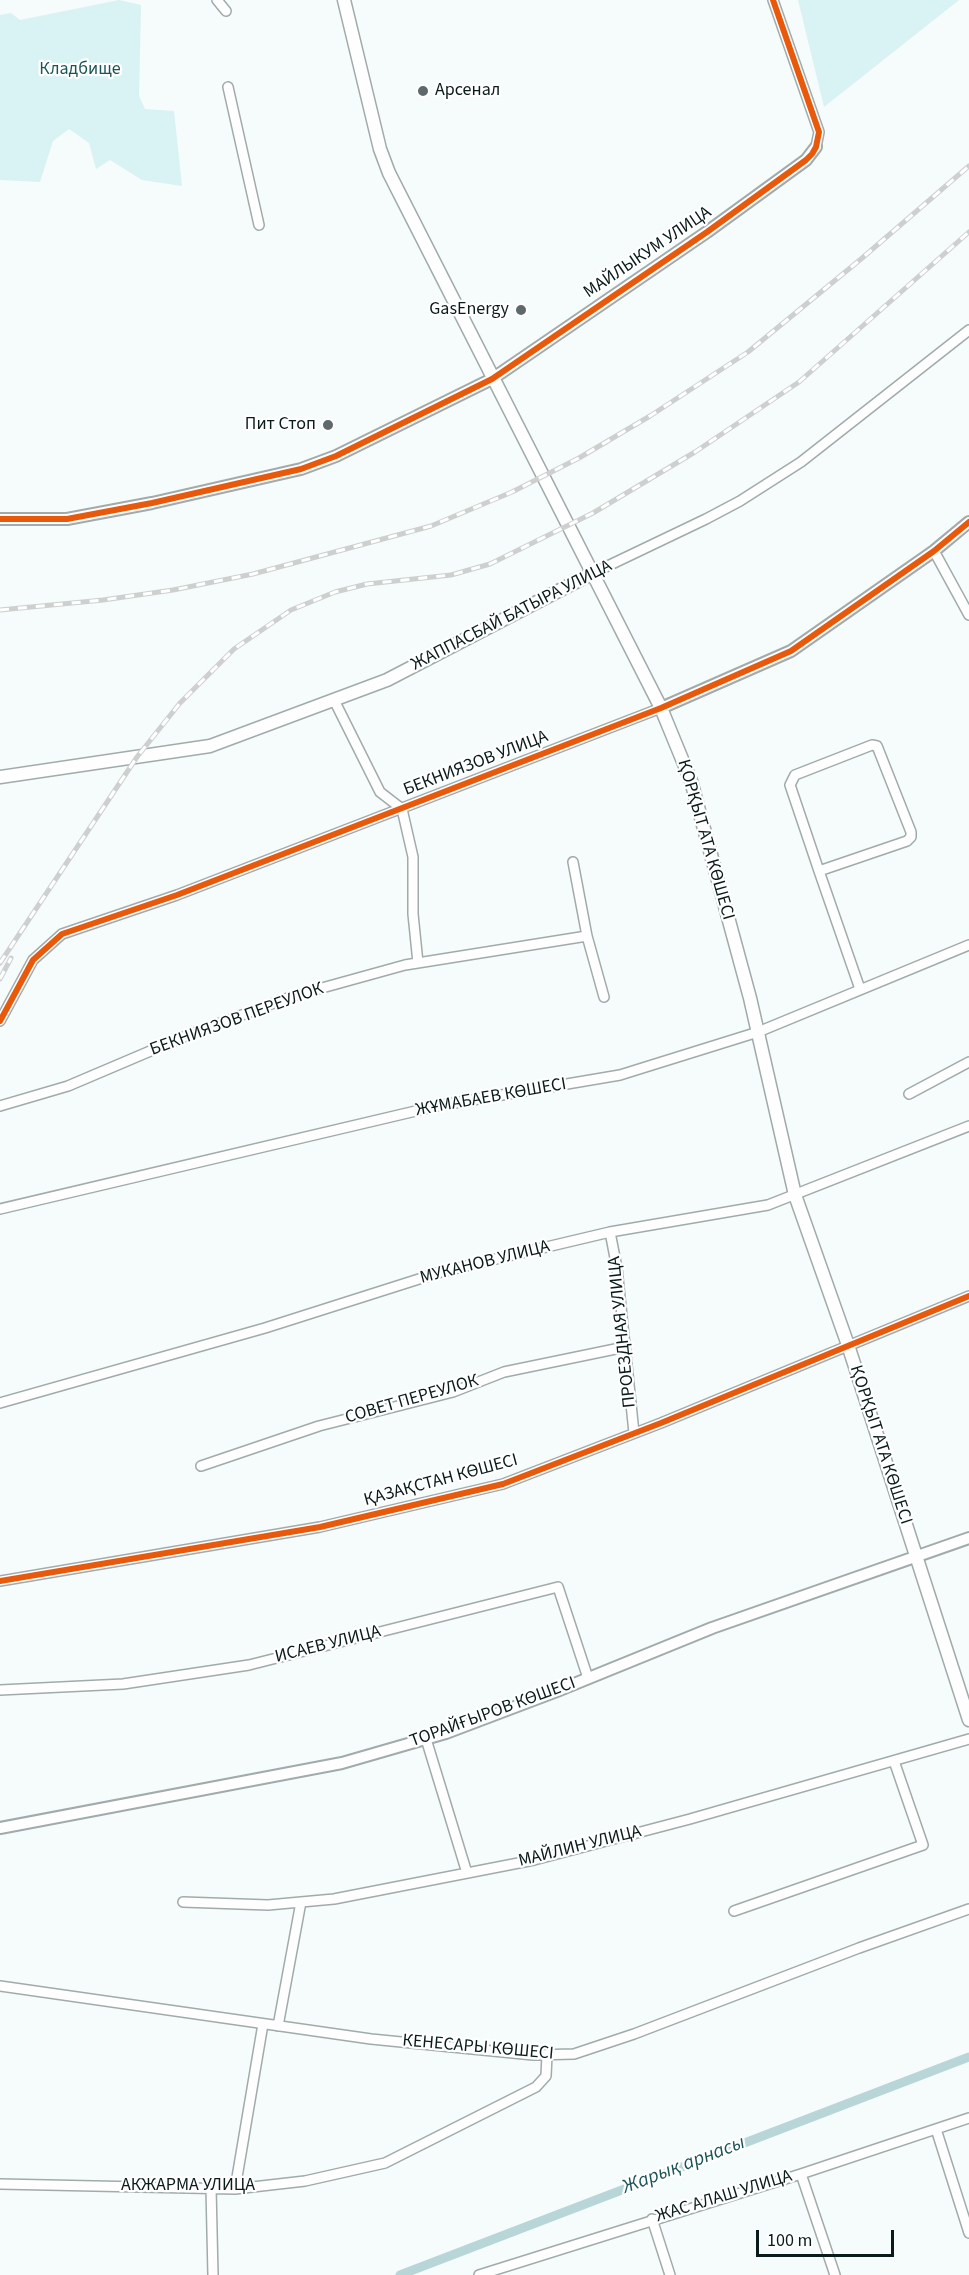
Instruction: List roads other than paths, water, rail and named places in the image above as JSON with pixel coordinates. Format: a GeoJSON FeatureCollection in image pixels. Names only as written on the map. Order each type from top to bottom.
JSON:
{"type":"FeatureCollection","features":[{"type":"Feature","properties":{"kind":"main road","name":"ҚОРҚЫТ АТА КӨШЕСІ"},"geometry":{"type":"LineString","coordinates":[[344,0],[380,149],[388,173],[661,708],[691,781],[758,1032],[795,1195],[848,1345],[969,1720]]}},
{"type":"Feature","properties":{"kind":"main road","name":"ЖАППАСБАЙ БАТЫРА УЛИЦА"},"geometry":{"type":"LineString","coordinates":[[0,777],[210,746],[387,681],[591,574]]}},
{"type":"Feature","properties":{"kind":"street"},"geometry":{"type":"LineString","coordinates":[[217,0],[226,11]]}},
{"type":"Feature","properties":{"kind":"street"},"geometry":{"type":"LineString","coordinates":[[772,0],[819,132],[816,147]]}},
{"type":"Feature","properties":{"kind":"street"},"geometry":{"type":"LineString","coordinates":[[228,87],[259,225]]}},
{"type":"Feature","properties":{"kind":"street","name":"МАЙЛЫКУМ УЛИЦА"},"geometry":{"type":"LineString","coordinates":[[0,519],[67,519],[153,503],[301,469],[336,456],[492,379],[707,232],[806,160],[816,147]]}},
{"type":"Feature","properties":{"kind":"street","name":"ЖАППАСБАЙ БАТЫРА УЛИЦА"},"geometry":{"type":"LineString","coordinates":[[591,574],[740,501],[801,462],[969,330]]}},
{"type":"Feature","properties":{"kind":"street","name":"БЕКНИЯЗОВ УЛИЦА"},"geometry":{"type":"LineString","coordinates":[[0,1020],[33,960],[62,934],[177,896],[661,708],[791,651],[934,551],[969,522]]}},
{"type":"Feature","properties":{"kind":"street"},"geometry":{"type":"LineString","coordinates":[[934,551],[969,615]]}},
{"type":"Feature","properties":{"kind":"street"},"geometry":{"type":"LineString","coordinates":[[334,700],[380,792],[402,808],[413,857],[413,914],[418,963]]}},
{"type":"Feature","properties":{"kind":"street"},"geometry":{"type":"LineString","coordinates":[[819,871],[907,841],[911,837],[877,746],[872,745],[795,775],[790,785],[819,871],[860,990]]}},
{"type":"Feature","properties":{"kind":"street"},"geometry":{"type":"LineString","coordinates":[[573,862],[587,936],[604,997]]}},
{"type":"Feature","properties":{"kind":"street","name":"БЕКНИЯЗОВ ПЕРЕУЛОК"},"geometry":{"type":"LineString","coordinates":[[0,1106],[68,1086],[188,1035],[292,996],[418,963],[587,936]]}},
{"type":"Feature","properties":{"kind":"street","name":"ЖҰМАБАЕВ КӨШЕСІ"},"geometry":{"type":"LineString","coordinates":[[0,1209],[437,1106],[620,1075],[758,1032],[969,945]]}},
{"type":"Feature","properties":{"kind":"street"},"geometry":{"type":"LineString","coordinates":[[909,1094],[969,1062]]}},
{"type":"Feature","properties":{"kind":"street","name":"МУКАНОВ УЛИЦА"},"geometry":{"type":"LineString","coordinates":[[0,1403],[265,1328],[441,1272],[610,1232],[768,1205],[969,1126]]}},
{"type":"Feature","properties":{"kind":"street","name":"ПРОЕЗДНАЯ УЛИЦА"},"geometry":{"type":"LineString","coordinates":[[610,1232],[617,1268],[634,1433]]}},
{"type":"Feature","properties":{"kind":"street","name":"ҚАЗАҚСТАН КӨШЕСІ"},"geometry":{"type":"LineString","coordinates":[[0,1581],[343,1522],[503,1484],[969,1296]]}},
{"type":"Feature","properties":{"kind":"street","name":"СОВЕТ ПЕРЕУЛОК"},"geometry":{"type":"LineString","coordinates":[[201,1466],[319,1426],[453,1392],[504,1372],[625,1347]]}},
{"type":"Feature","properties":{"kind":"street","name":"ТОРАЙҒЫРОВ КӨШЕСІ"},"geometry":{"type":"LineString","coordinates":[[0,1828],[342,1763],[447,1733],[712,1628],[969,1538]]}},
{"type":"Feature","properties":{"kind":"street","name":"ИСАЕВ УЛИЦА"},"geometry":{"type":"LineString","coordinates":[[0,1690],[123,1684],[249,1665],[558,1587],[588,1678]]}},
{"type":"Feature","properties":{"kind":"street"},"geometry":{"type":"LineString","coordinates":[[426,1739],[467,1873]]}},
{"type":"Feature","properties":{"kind":"street","name":"МАЙЛИН УЛИЦА"},"geometry":{"type":"LineString","coordinates":[[183,1902],[268,1905],[334,1899],[467,1873],[557,1854],[690,1819],[969,1740]]}},
{"type":"Feature","properties":{"kind":"street"},"geometry":{"type":"LineString","coordinates":[[734,1911],[923,1845],[894,1761]]}},
{"type":"Feature","properties":{"kind":"street"},"geometry":{"type":"LineString","coordinates":[[278,2026],[301,1902]]}},
{"type":"Feature","properties":{"kind":"street","name":"КЕНЕСАРЫ КӨШЕСІ"},"geometry":{"type":"LineString","coordinates":[[0,1986],[371,2039],[533,2055],[574,2054],[634,2034],[969,1908]]}},
{"type":"Feature","properties":{"kind":"street"},"geometry":{"type":"LineString","coordinates":[[235,2189],[263,2024]]}},
{"type":"Feature","properties":{"kind":"street","name":"АКЖАРМА УЛИЦА"},"geometry":{"type":"LineString","coordinates":[[0,2184],[235,2189],[305,2181],[385,2163],[536,2087],[546,2076],[547,2055]]}},
{"type":"Feature","properties":{"kind":"street","name":"ЖАС АЛАШ УЛИЦА"},"geometry":{"type":"LineString","coordinates":[[478,2275],[503,2271],[652,2219],[801,2174],[969,2118]]}},
{"type":"Feature","properties":{"kind":"street"},"geometry":{"type":"LineString","coordinates":[[936,2129],[969,2233]]}},
{"type":"Feature","properties":{"kind":"street"},"geometry":{"type":"LineString","coordinates":[[801,2174],[835,2275]]}},
{"type":"Feature","properties":{"kind":"street"},"geometry":{"type":"LineString","coordinates":[[211,2188],[213,2275]]}},
{"type":"Feature","properties":{"kind":"street"},"geometry":{"type":"LineString","coordinates":[[652,2219],[670,2275]]}},
{"type":"Feature","properties":{"kind":"waterway","name":"Жарық арнасы"},"geometry":{"type":"LineString","coordinates":[[400,2275],[969,2057]]}},
{"type":"Feature","properties":{"kind":"railway"},"geometry":{"type":"LineString","coordinates":[[0,610],[103,600],[173,590],[253,574],[431,526],[512,492],[579,458],[650,416],[748,352],[969,166]]}},
{"type":"Feature","properties":{"kind":"railway"},"geometry":{"type":"LineString","coordinates":[[0,963],[137,757],[180,703],[234,649],[291,610],[335,592],[367,584],[451,575],[490,564],[593,513],[695,452],[799,382],[969,232]]}},
{"type":"Feature","properties":{"kind":"railway"},"geometry":{"type":"LineString","coordinates":[[0,979],[11,958]]}},
{"type":"Feature","properties":{"kind":"place","name":"Арсенал"},"geometry":{"type":"Point","coordinates":[423,91]}},
{"type":"Feature","properties":{"kind":"place","name":"GasEnergy"},"geometry":{"type":"Point","coordinates":[521,310]}},
{"type":"Feature","properties":{"kind":"place","name":"Пит Стоп"},"geometry":{"type":"Point","coordinates":[328,425]}},
{"type":"Feature","properties":{"kind":"park label","name":"Кладбище"},"geometry":{"type":"Point","coordinates":[80,70]}}]}
